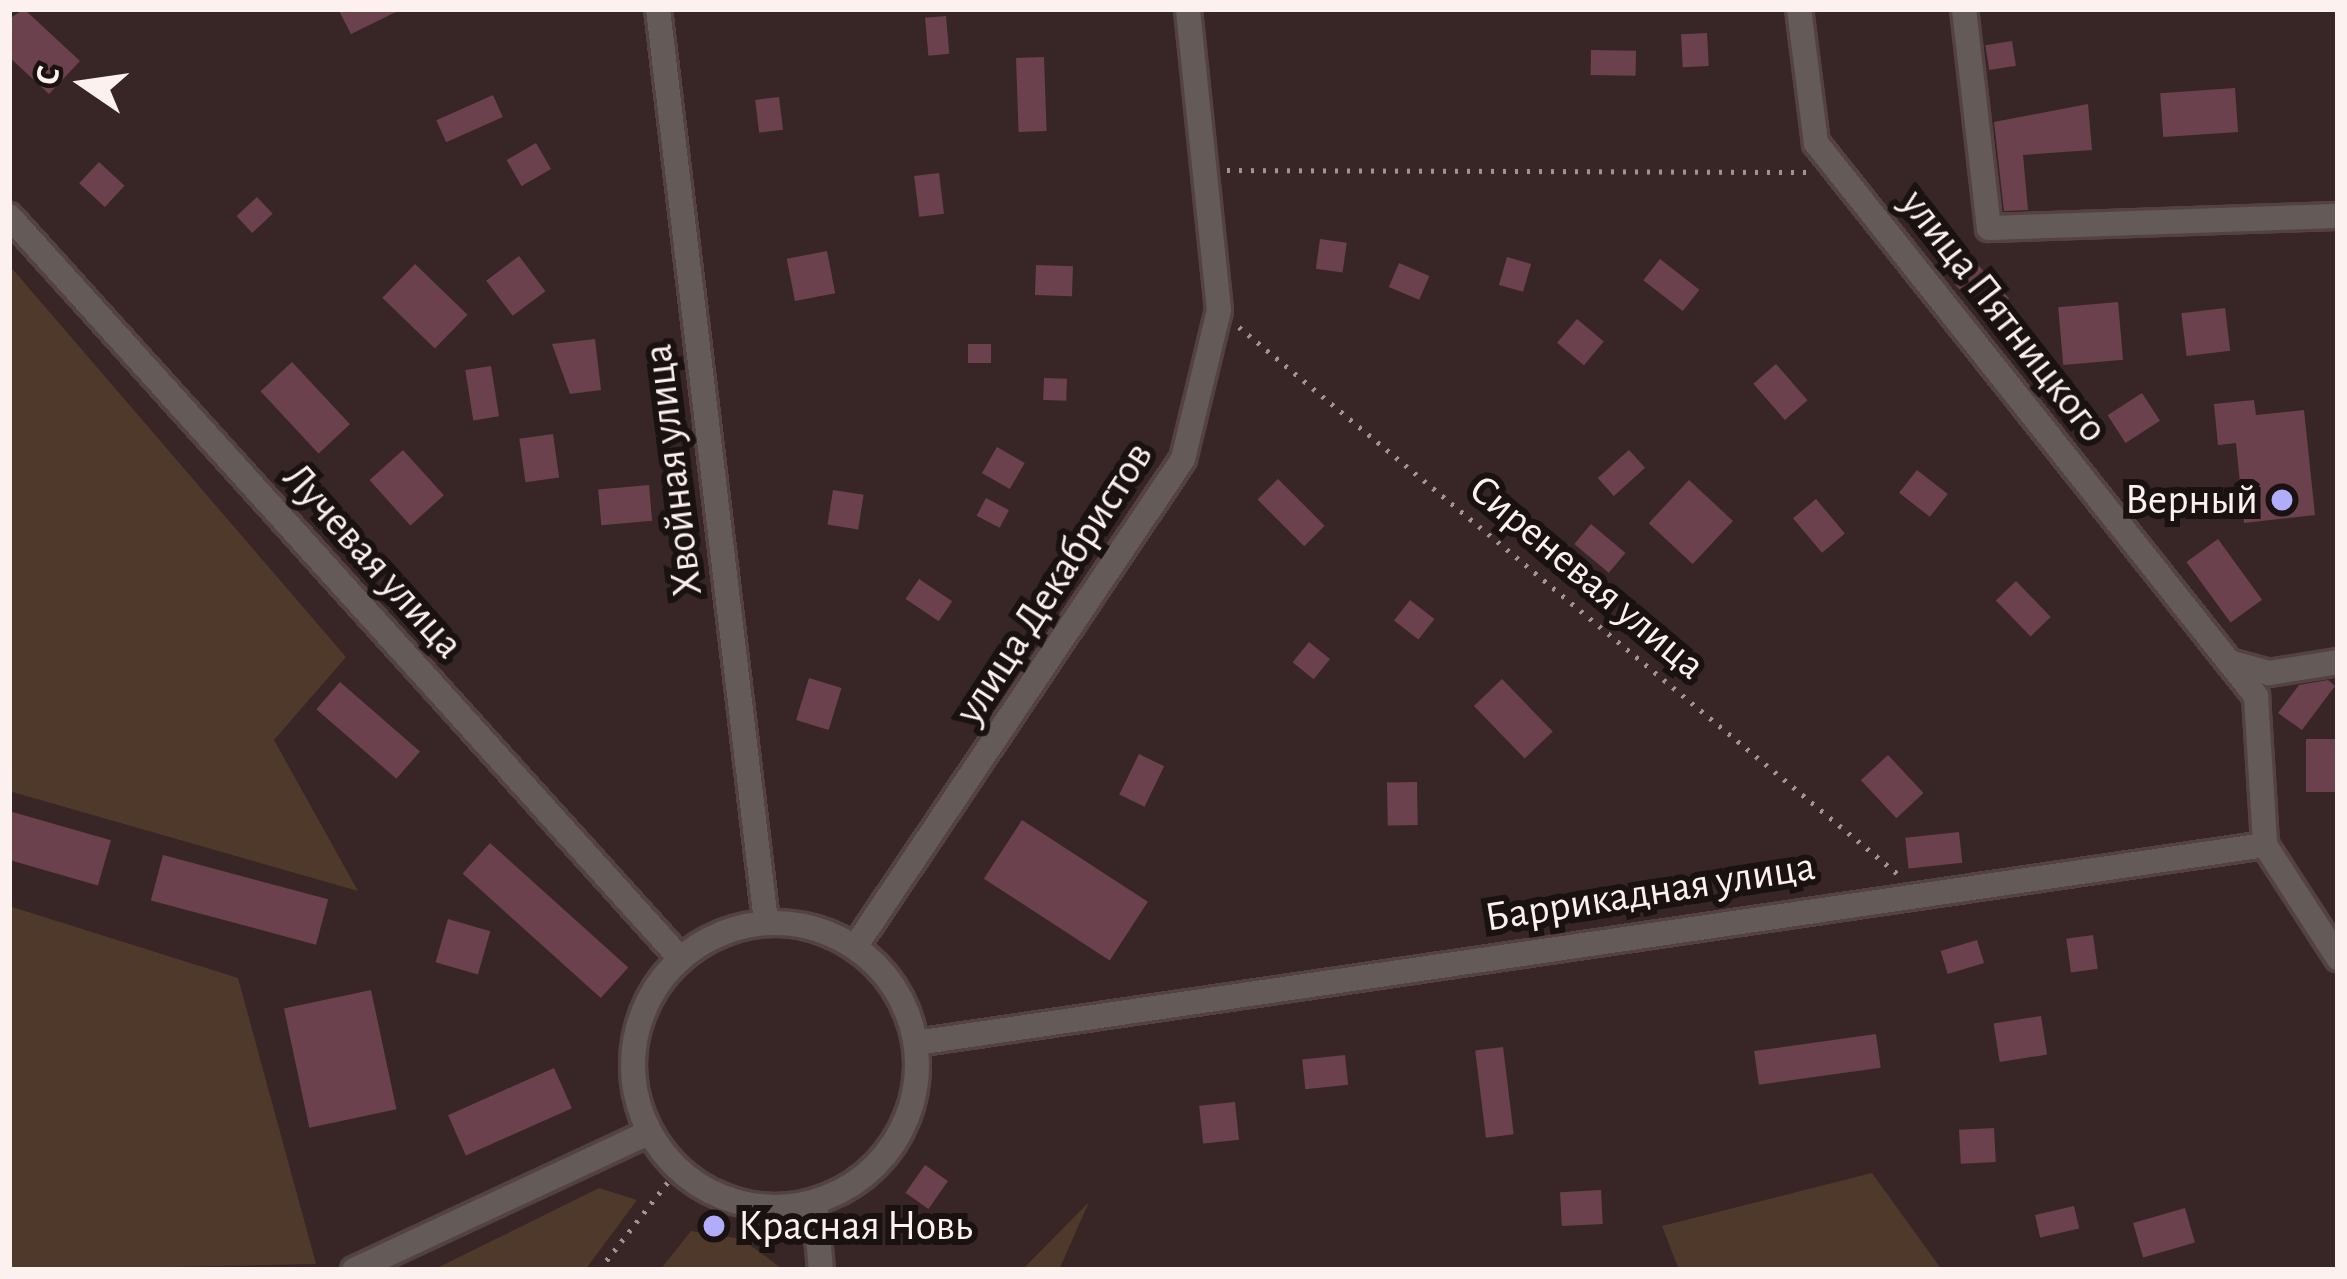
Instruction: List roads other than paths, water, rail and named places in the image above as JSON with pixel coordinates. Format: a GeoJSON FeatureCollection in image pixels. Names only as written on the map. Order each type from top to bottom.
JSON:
{"type":"FeatureCollection","features":[{"type":"Feature","properties":{"kind":"street","name":"Хвойная улица"},"geometry":{"type":"LineString","coordinates":[[658,9],[766,922]]}},
{"type":"Feature","properties":{"kind":"street","name":"улица Декабристов"},"geometry":{"type":"LineString","coordinates":[[855,946],[1066,647],[1183,459],[1219,310],[1209,170],[1188,9]]}},
{"type":"Feature","properties":{"kind":"street","name":"улица Пятницкого"},"geometry":{"type":"LineString","coordinates":[[1799,9],[1816,143],[2256,696],[2264,845]]}},
{"type":"Feature","properties":{"kind":"street"},"geometry":{"type":"LineString","coordinates":[[1964,9],[1989,228],[2338,216]]}},
{"type":"Feature","properties":{"kind":"street","name":"Лучевая улица"},"geometry":{"type":"LineString","coordinates":[[9,216],[680,958]]}},
{"type":"Feature","properties":{"kind":"street"},"geometry":{"type":"LineString","coordinates":[[2229,662],[2269,673],[2338,662]]}},
{"type":"Feature","properties":{"kind":"street"},"geometry":{"type":"LineString","coordinates":[[2264,845],[2338,958]]}},
{"type":"Feature","properties":{"kind":"street","name":"Баррикадная улица"},"geometry":{"type":"LineString","coordinates":[[916,1043],[1917,890],[2264,845]]}},
{"type":"Feature","properties":{"kind":"street"},"geometry":{"type":"LineString","coordinates":[[766,922],[855,946],[904,1005],[916,1043],[900,1133],[863,1178],[815,1203],[765,1208],[705,1191],[648,1133],[636,1028],[680,958],[766,922]]}},
{"type":"Feature","properties":{"kind":"street"},"geometry":{"type":"LineString","coordinates":[[354,1270],[648,1133]]}},
{"type":"Feature","properties":{"kind":"street"},"geometry":{"type":"LineString","coordinates":[[815,1203],[821,1270]]}},
{"type":"Feature","properties":{"kind":"place","name":"Верный"},"geometry":{"type":"Point","coordinates":[2282,500]}},
{"type":"Feature","properties":{"kind":"place","name":"Красная Новь"},"geometry":{"type":"Point","coordinates":[714,1226]}}]}
